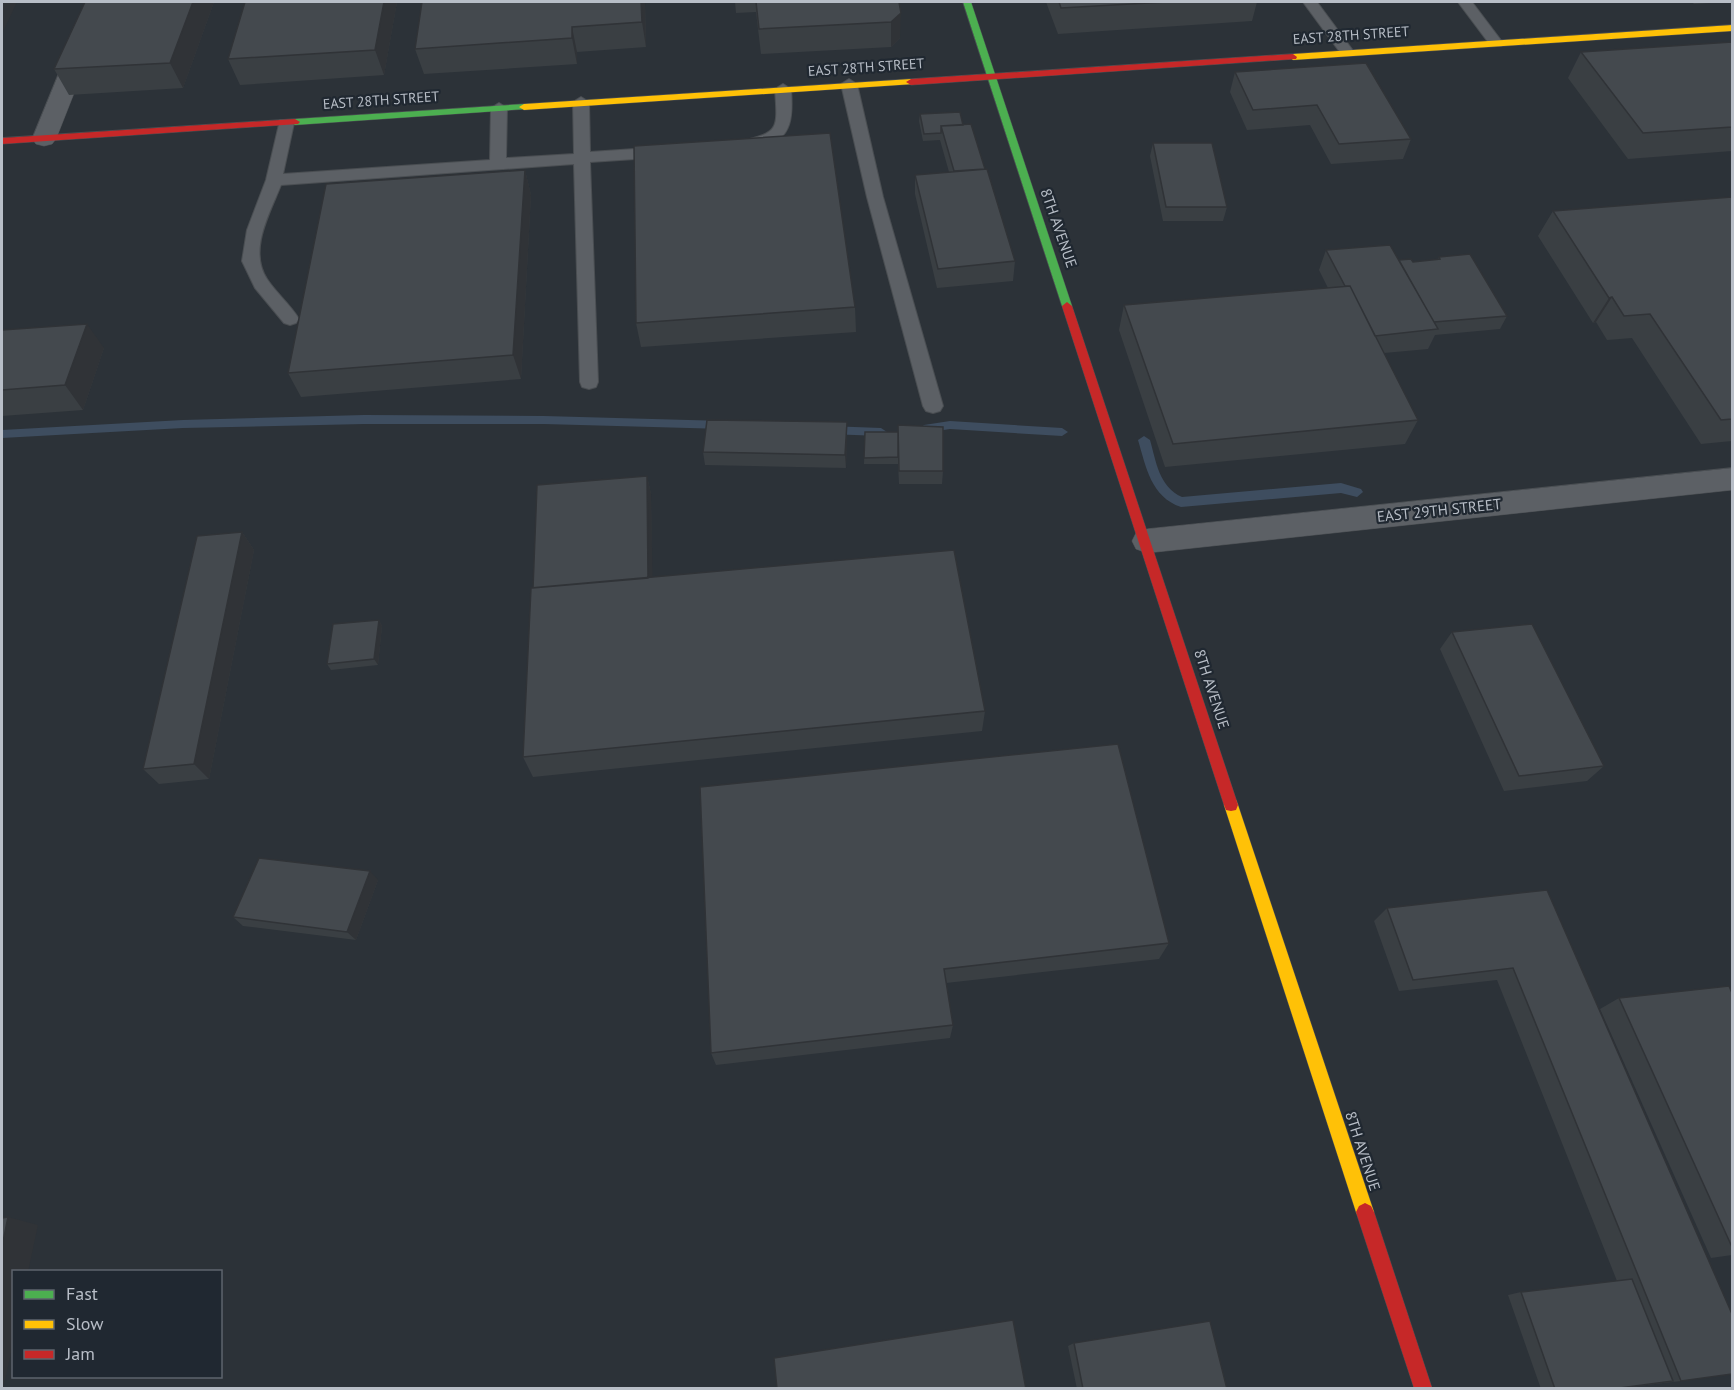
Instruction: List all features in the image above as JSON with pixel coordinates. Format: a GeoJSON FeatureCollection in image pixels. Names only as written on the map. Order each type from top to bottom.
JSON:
{"type":"FeatureCollection","features":[{"type":"Feature","properties":{"kind":"street"},"geometry":{"type":"LineString","coordinates":[[44,139],[99,2]]}},
{"type":"Feature","properties":{"kind":"street","name":"8TH AVENUE"},"geometry":{"type":"LineString","coordinates":[[968,2],[990,75],[1147,541],[1423,1389]]}},
{"type":"Feature","properties":{"kind":"street","name":"EAST 28TH STREET"},"geometry":{"type":"LineString","coordinates":[[2,141],[1732,28]]}},
{"type":"Feature","properties":{"kind":"street","name":"EAST 29TH STREET"},"geometry":{"type":"LineString","coordinates":[[1147,541],[1732,479]]}},
{"type":"Feature","properties":{"kind":"lane"},"geometry":{"type":"LineString","coordinates":[[1310,2],[1347,52]]}},
{"type":"Feature","properties":{"kind":"lane"},"geometry":{"type":"LineString","coordinates":[[1465,2],[1496,42]]}},
{"type":"Feature","properties":{"kind":"lane"},"geometry":{"type":"LineString","coordinates":[[849,84],[875,196],[933,406]]}},
{"type":"Feature","properties":{"kind":"lane"},"geometry":{"type":"LineString","coordinates":[[724,147],[759,144],[774,138],[783,129],[785,118],[783,89]]}},
{"type":"Feature","properties":{"kind":"lane"},"geometry":{"type":"LineString","coordinates":[[581,102],[589,382]]}},
{"type":"Feature","properties":{"kind":"lane"},"geometry":{"type":"LineString","coordinates":[[498,164],[499,108]]}},
{"type":"Feature","properties":{"kind":"lane"},"geometry":{"type":"LineString","coordinates":[[286,123],[274,180],[253,241],[251,263],[263,287],[290,319]]}},
{"type":"Feature","properties":{"kind":"lane"},"geometry":{"type":"LineString","coordinates":[[274,180],[676,151]]}},
{"type":"Feature","properties":{"kind":"building"},"geometry":{"type":"Polygon","coordinates":[[[85,2],[193,2],[170,63],[54,69],[85,2]]]}},
{"type":"Feature","properties":{"kind":"building"},"geometry":{"type":"Polygon","coordinates":[[[245,2],[384,2],[375,50],[228,59],[245,2]]]}},
{"type":"Feature","properties":{"kind":"building"},"geometry":{"type":"Polygon","coordinates":[[[422,2],[641,2],[642,22],[572,27],[572,38],[415,49],[422,2]]]}},
{"type":"Feature","properties":{"kind":"building"},"geometry":{"type":"Polygon","coordinates":[[[756,2],[899,2],[901,13],[891,22],[759,29],[756,2]]]}},
{"type":"Feature","properties":{"kind":"building"},"geometry":{"type":"Polygon","coordinates":[[[1059,2],[1166,2],[1061,8],[1059,2]]]}},
{"type":"Feature","properties":{"kind":"building"},"geometry":{"type":"Polygon","coordinates":[[[1732,42],[1732,127],[1643,133],[1581,52],[1732,42]]]}},
{"type":"Feature","properties":{"kind":"building"},"geometry":{"type":"Polygon","coordinates":[[[1366,63],[1411,139],[1339,144],[1317,105],[1253,110],[1235,72],[1366,63]]]}},
{"type":"Feature","properties":{"kind":"building"},"geometry":{"type":"Polygon","coordinates":[[[960,112],[963,125],[941,126],[941,133],[924,134],[920,114],[960,112]]]}},
{"type":"Feature","properties":{"kind":"building"},"geometry":{"type":"Polygon","coordinates":[[[971,124],[985,169],[954,171],[941,126],[971,124]]]}},
{"type":"Feature","properties":{"kind":"building"},"geometry":{"type":"Polygon","coordinates":[[[830,133],[855,307],[636,323],[634,146],[830,133]]]}},
{"type":"Feature","properties":{"kind":"building"},"geometry":{"type":"Polygon","coordinates":[[[1153,143],[1212,143],[1227,207],[1166,207],[1153,143]]]}},
{"type":"Feature","properties":{"kind":"building"},"geometry":{"type":"Polygon","coordinates":[[[987,169],[1015,261],[938,269],[915,175],[987,169]]]}},
{"type":"Feature","properties":{"kind":"building"},"geometry":{"type":"Polygon","coordinates":[[[525,170],[513,355],[288,373],[326,184],[525,170]]]}},
{"type":"Feature","properties":{"kind":"building"},"geometry":{"type":"Polygon","coordinates":[[[1732,197],[1732,419],[1721,420],[1650,314],[1624,316],[1612,297],[1609,298],[1553,211],[1732,197]]]}},
{"type":"Feature","properties":{"kind":"building"},"geometry":{"type":"Polygon","coordinates":[[[1390,245],[1438,329],[1375,336],[1350,286],[1345,286],[1326,250],[1390,245]]]}},
{"type":"Feature","properties":{"kind":"building"},"geometry":{"type":"Polygon","coordinates":[[[1470,254],[1507,316],[1434,322],[1399,260],[1411,259],[1413,262],[1470,254]]]}},
{"type":"Feature","properties":{"kind":"building"},"geometry":{"type":"Polygon","coordinates":[[[1350,286],[1418,420],[1173,444],[1124,305],[1350,286]]]}},
{"type":"Feature","properties":{"kind":"building"},"geometry":{"type":"Polygon","coordinates":[[[87,324],[65,385],[2,390],[2,330],[87,324]]]}},
{"type":"Feature","properties":{"kind":"building"},"geometry":{"type":"Polygon","coordinates":[[[707,420],[847,422],[845,455],[703,452],[707,420]]]}},
{"type":"Feature","properties":{"kind":"building"},"geometry":{"type":"Polygon","coordinates":[[[898,425],[943,427],[943,471],[899,471],[898,425]]]}},
{"type":"Feature","properties":{"kind":"building"},"geometry":{"type":"Polygon","coordinates":[[[865,432],[898,432],[898,457],[864,458],[865,432]]]}},
{"type":"Feature","properties":{"kind":"building"},"geometry":{"type":"Polygon","coordinates":[[[647,476],[648,578],[533,588],[537,485],[647,476]]]}},
{"type":"Feature","properties":{"kind":"building"},"geometry":{"type":"Polygon","coordinates":[[[242,532],[194,764],[143,769],[197,536],[242,532]]]}},
{"type":"Feature","properties":{"kind":"building"},"geometry":{"type":"Polygon","coordinates":[[[954,550],[985,711],[523,757],[531,588],[954,550]]]}},
{"type":"Feature","properties":{"kind":"building"},"geometry":{"type":"Polygon","coordinates":[[[379,620],[374,659],[327,664],[333,624],[379,620]]]}},
{"type":"Feature","properties":{"kind":"building"},"geometry":{"type":"Polygon","coordinates":[[[1532,624],[1604,766],[1519,776],[1452,632],[1532,624]]]}},
{"type":"Feature","properties":{"kind":"building"},"geometry":{"type":"Polygon","coordinates":[[[1118,744],[1169,943],[944,969],[953,1025],[711,1053],[700,787],[1118,744]]]}},
{"type":"Feature","properties":{"kind":"building"},"geometry":{"type":"Polygon","coordinates":[[[259,858],[370,871],[347,932],[233,917],[259,858]]]}},
{"type":"Feature","properties":{"kind":"building"},"geometry":{"type":"Polygon","coordinates":[[[1547,890],[1732,1314],[1732,1374],[1681,1381],[1513,968],[1413,980],[1387,908],[1547,890]]]}},
{"type":"Feature","properties":{"kind":"building"},"geometry":{"type":"Polygon","coordinates":[[[1729,986],[1732,993],[1732,1247],[1619,998],[1729,986]]]}},
{"type":"Feature","properties":{"kind":"building"},"geometry":{"type":"Polygon","coordinates":[[[8,1217],[2,1247],[2,1218],[8,1217]]]}},
{"type":"Feature","properties":{"kind":"building"},"geometry":{"type":"Polygon","coordinates":[[[1632,1279],[1673,1381],[1612,1389],[1555,1389],[1521,1292],[1632,1279]]]}},
{"type":"Feature","properties":{"kind":"building"},"geometry":{"type":"Polygon","coordinates":[[[1013,1320],[1026,1389],[777,1389],[774,1358],[1013,1320]]]}},
{"type":"Feature","properties":{"kind":"building"},"geometry":{"type":"Polygon","coordinates":[[[1210,1321],[1227,1389],[1083,1389],[1074,1343],[1210,1321]]]}},
{"type":"Feature","properties":{"kind":"waterway"},"geometry":{"type":"LineString","coordinates":[[2,434],[183,424],[364,419],[544,420],[725,425]]}},
{"type":"Feature","properties":{"kind":"waterway"},"geometry":{"type":"LineString","coordinates":[[924,429],[950,425],[1062,432]]}},
{"type":"Feature","properties":{"kind":"waterway"},"geometry":{"type":"LineString","coordinates":[[828,430],[881,432]]}},
{"type":"Feature","properties":{"kind":"waterway"},"geometry":{"type":"LineString","coordinates":[[1144,440],[1155,477],[1165,492],[1181,502],[1341,488],[1357,492]]}},
{"type":"Feature","properties":{"kind":"traffic: fast"},"geometry":{"type":"LineString","coordinates":[[967,2],[1067,306]]}},
{"type":"Feature","properties":{"kind":"traffic: fast"},"geometry":{"type":"LineString","coordinates":[[295,122],[524,107]]}},
{"type":"Feature","properties":{"kind":"traffic: slow"},"geometry":{"type":"LineString","coordinates":[[1293,57],[1732,28]]}},
{"type":"Feature","properties":{"kind":"traffic: slow"},"geometry":{"type":"LineString","coordinates":[[524,107],[911,82]]}},
{"type":"Feature","properties":{"kind":"traffic: slow"},"geometry":{"type":"LineString","coordinates":[[1231,805],[1365,1212]]}},
{"type":"Feature","properties":{"kind":"traffic: jam"},"geometry":{"type":"LineString","coordinates":[[911,82],[1293,57]]}},
{"type":"Feature","properties":{"kind":"traffic: jam"},"geometry":{"type":"LineString","coordinates":[[2,141],[295,122]]}},
{"type":"Feature","properties":{"kind":"traffic: jam"},"geometry":{"type":"LineString","coordinates":[[1067,306],[1231,805]]}},
{"type":"Feature","properties":{"kind":"traffic: jam"},"geometry":{"type":"LineString","coordinates":[[1365,1212],[1423,1388]]}}]}
